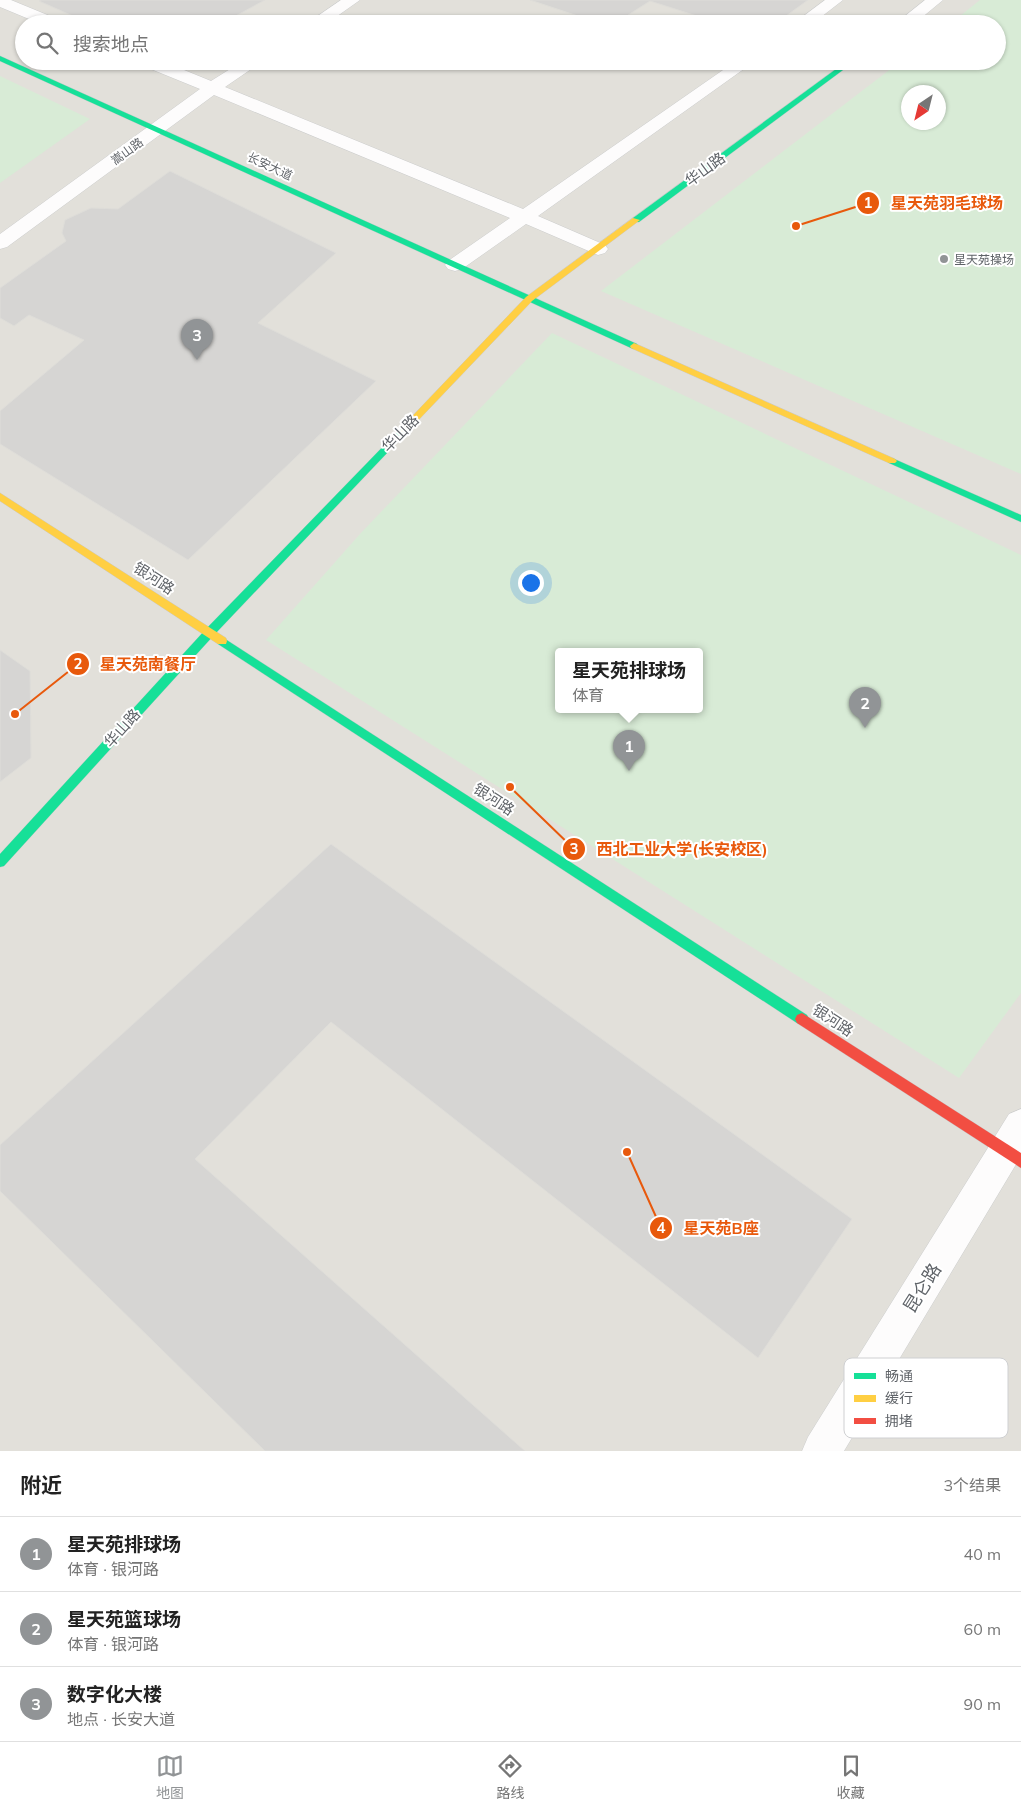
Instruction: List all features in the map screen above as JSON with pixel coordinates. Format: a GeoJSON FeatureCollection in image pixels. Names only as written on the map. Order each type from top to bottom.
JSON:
{"type":"FeatureCollection","features":[{"type":"Feature","properties":{"kind":"street"},"geometry":{"type":"LineString","coordinates":[[0,0],[35,15]]}},
{"type":"Feature","properties":{"kind":"street"},"geometry":{"type":"LineString","coordinates":[[328,15],[352,0]]}},
{"type":"Feature","properties":{"kind":"street"},"geometry":{"type":"LineString","coordinates":[[814,15],[835,0]]}},
{"type":"Feature","properties":{"kind":"street"},"geometry":{"type":"LineString","coordinates":[[915,15],[935,0]]}},
{"type":"Feature","properties":{"kind":"street","name":"长安大道"},"geometry":{"type":"LineString","coordinates":[[0,58],[15,65]]}},
{"type":"Feature","properties":{"kind":"street","name":"长安大道"},"geometry":{"type":"LineString","coordinates":[[27,70],[529,299],[1021,519]]}},
{"type":"Feature","properties":{"kind":"street"},"geometry":{"type":"LineString","coordinates":[[169,70],[523,216],[598,249]]}},
{"type":"Feature","properties":{"kind":"street","name":"嵩山路"},"geometry":{"type":"LineString","coordinates":[[0,243],[212,88],[241,70]]}},
{"type":"Feature","properties":{"kind":"street"},"geometry":{"type":"LineString","coordinates":[[454,265],[733,70]]}},
{"type":"Feature","properties":{"kind":"street","name":"华山路"},"geometry":{"type":"LineString","coordinates":[[0,862],[210,632],[529,299],[840,70]]}},
{"type":"Feature","properties":{"kind":"street","name":"银河路"},"geometry":{"type":"LineString","coordinates":[[0,496],[210,632],[1016,1145]]}},
{"type":"Feature","properties":{"kind":"street","name":"昆仑路"},"geometry":{"type":"LineString","coordinates":[[881,1358],[1016,1145]]}},
{"type":"Feature","properties":{"kind":"street","name":"昆仑路"},"geometry":{"type":"LineString","coordinates":[[822,1451],[844,1416]]}},
{"type":"Feature","properties":{"kind":"shaded area"},"geometry":{"type":"Polygon","coordinates":[[[0,0],[1021,0],[1021,1451],[0,1451],[0,0]]]}},
{"type":"Feature","properties":{"kind":"green space"},"geometry":{"type":"Polygon","coordinates":[[[980,0],[1021,0],[1021,474],[601,291],[889,70],[1006,70],[1006,15],[961,15],[980,0]]]}},
{"type":"Feature","properties":{"kind":"green space"},"geometry":{"type":"Polygon","coordinates":[[[0,76],[90,119],[0,183],[0,76]]]}},
{"type":"Feature","properties":{"kind":"green space"},"geometry":{"type":"Polygon","coordinates":[[[552,333],[1021,555],[1021,993],[959,1078],[266,640],[360,534],[552,333]]]}},
{"type":"Feature","properties":{"kind":"building"},"geometry":{"type":"Polygon","coordinates":[[[265,0],[238,15],[71,15],[39,1],[265,0]]]}},
{"type":"Feature","properties":{"kind":"building"},"geometry":{"type":"Polygon","coordinates":[[[530,0],[808,0],[787,15],[694,15],[650,1],[628,15],[575,15],[530,0]]]}},
{"type":"Feature","properties":{"kind":"building"},"geometry":{"type":"Polygon","coordinates":[[[170,171],[336,253],[258,323],[376,381],[188,560],[0,444],[0,411],[84,340],[29,315],[14,326],[0,318],[0,288],[66,241],[62,233],[65,220],[91,208],[118,209],[170,171]]]}},
{"type":"Feature","properties":{"kind":"building"},"geometry":{"type":"Polygon","coordinates":[[[0,650],[30,671],[31,758],[0,782],[0,650]]]}},
{"type":"Feature","properties":{"kind":"building"},"geometry":{"type":"Polygon","coordinates":[[[331,844],[852,1219],[758,1358],[331,1022],[195,1159],[525,1451],[265,1451],[0,1191],[0,1145],[331,844]]]}},
{"type":"Feature","properties":{"kind":"traffic: fast"},"geometry":{"type":"LineString","coordinates":[[0,58],[15,65]]}},
{"type":"Feature","properties":{"kind":"traffic: fast"},"geometry":{"type":"LineString","coordinates":[[26,70],[634,346]]}},
{"type":"Feature","properties":{"kind":"traffic: fast"},"geometry":{"type":"LineString","coordinates":[[636,220],[840,70]]}},
{"type":"Feature","properties":{"kind":"traffic: fast"},"geometry":{"type":"LineString","coordinates":[[0,862],[210,632],[404,430]]}},
{"type":"Feature","properties":{"kind":"traffic: fast"},"geometry":{"type":"LineString","coordinates":[[892,461],[1021,519]]}},
{"type":"Feature","properties":{"kind":"traffic: fast"},"geometry":{"type":"LineString","coordinates":[[222,641],[802,1019]]}},
{"type":"Feature","properties":{"kind":"traffic: slow"},"geometry":{"type":"LineString","coordinates":[[404,430],[529,299],[636,220]]}},
{"type":"Feature","properties":{"kind":"traffic: slow"},"geometry":{"type":"LineString","coordinates":[[634,346],[892,461]]}},
{"type":"Feature","properties":{"kind":"traffic: slow"},"geometry":{"type":"LineString","coordinates":[[0,496],[222,641]]}},
{"type":"Feature","properties":{"kind":"traffic: jam"},"geometry":{"type":"LineString","coordinates":[[802,1019],[1021,1161]]}},
{"type":"Feature","properties":{"kind":"place","name":"星天苑羽毛球场"},"geometry":{"type":"Point","coordinates":[796,226]}},
{"type":"Feature","properties":{"kind":"place","name":"星天苑操场"},"geometry":{"type":"Point","coordinates":[944,259]}},
{"type":"Feature","properties":{"kind":"place","name":"数字化大楼"},"geometry":{"type":"Point","coordinates":[197,360]}},
{"type":"Feature","properties":{"kind":"place","name":"星天苑南餐厅"},"geometry":{"type":"Point","coordinates":[15,714]}},
{"type":"Feature","properties":{"kind":"place","name":"星天苑篮球场"},"geometry":{"type":"Point","coordinates":[865,728]}},
{"type":"Feature","properties":{"kind":"place","name":"星天苑排球场"},"geometry":{"type":"Point","coordinates":[629,771]}},
{"type":"Feature","properties":{"kind":"place","name":"西北工业大学(长安校区)"},"geometry":{"type":"Point","coordinates":[510,787]}},
{"type":"Feature","properties":{"kind":"place","name":"星天苑B座"},"geometry":{"type":"Point","coordinates":[627,1152]}}]}
